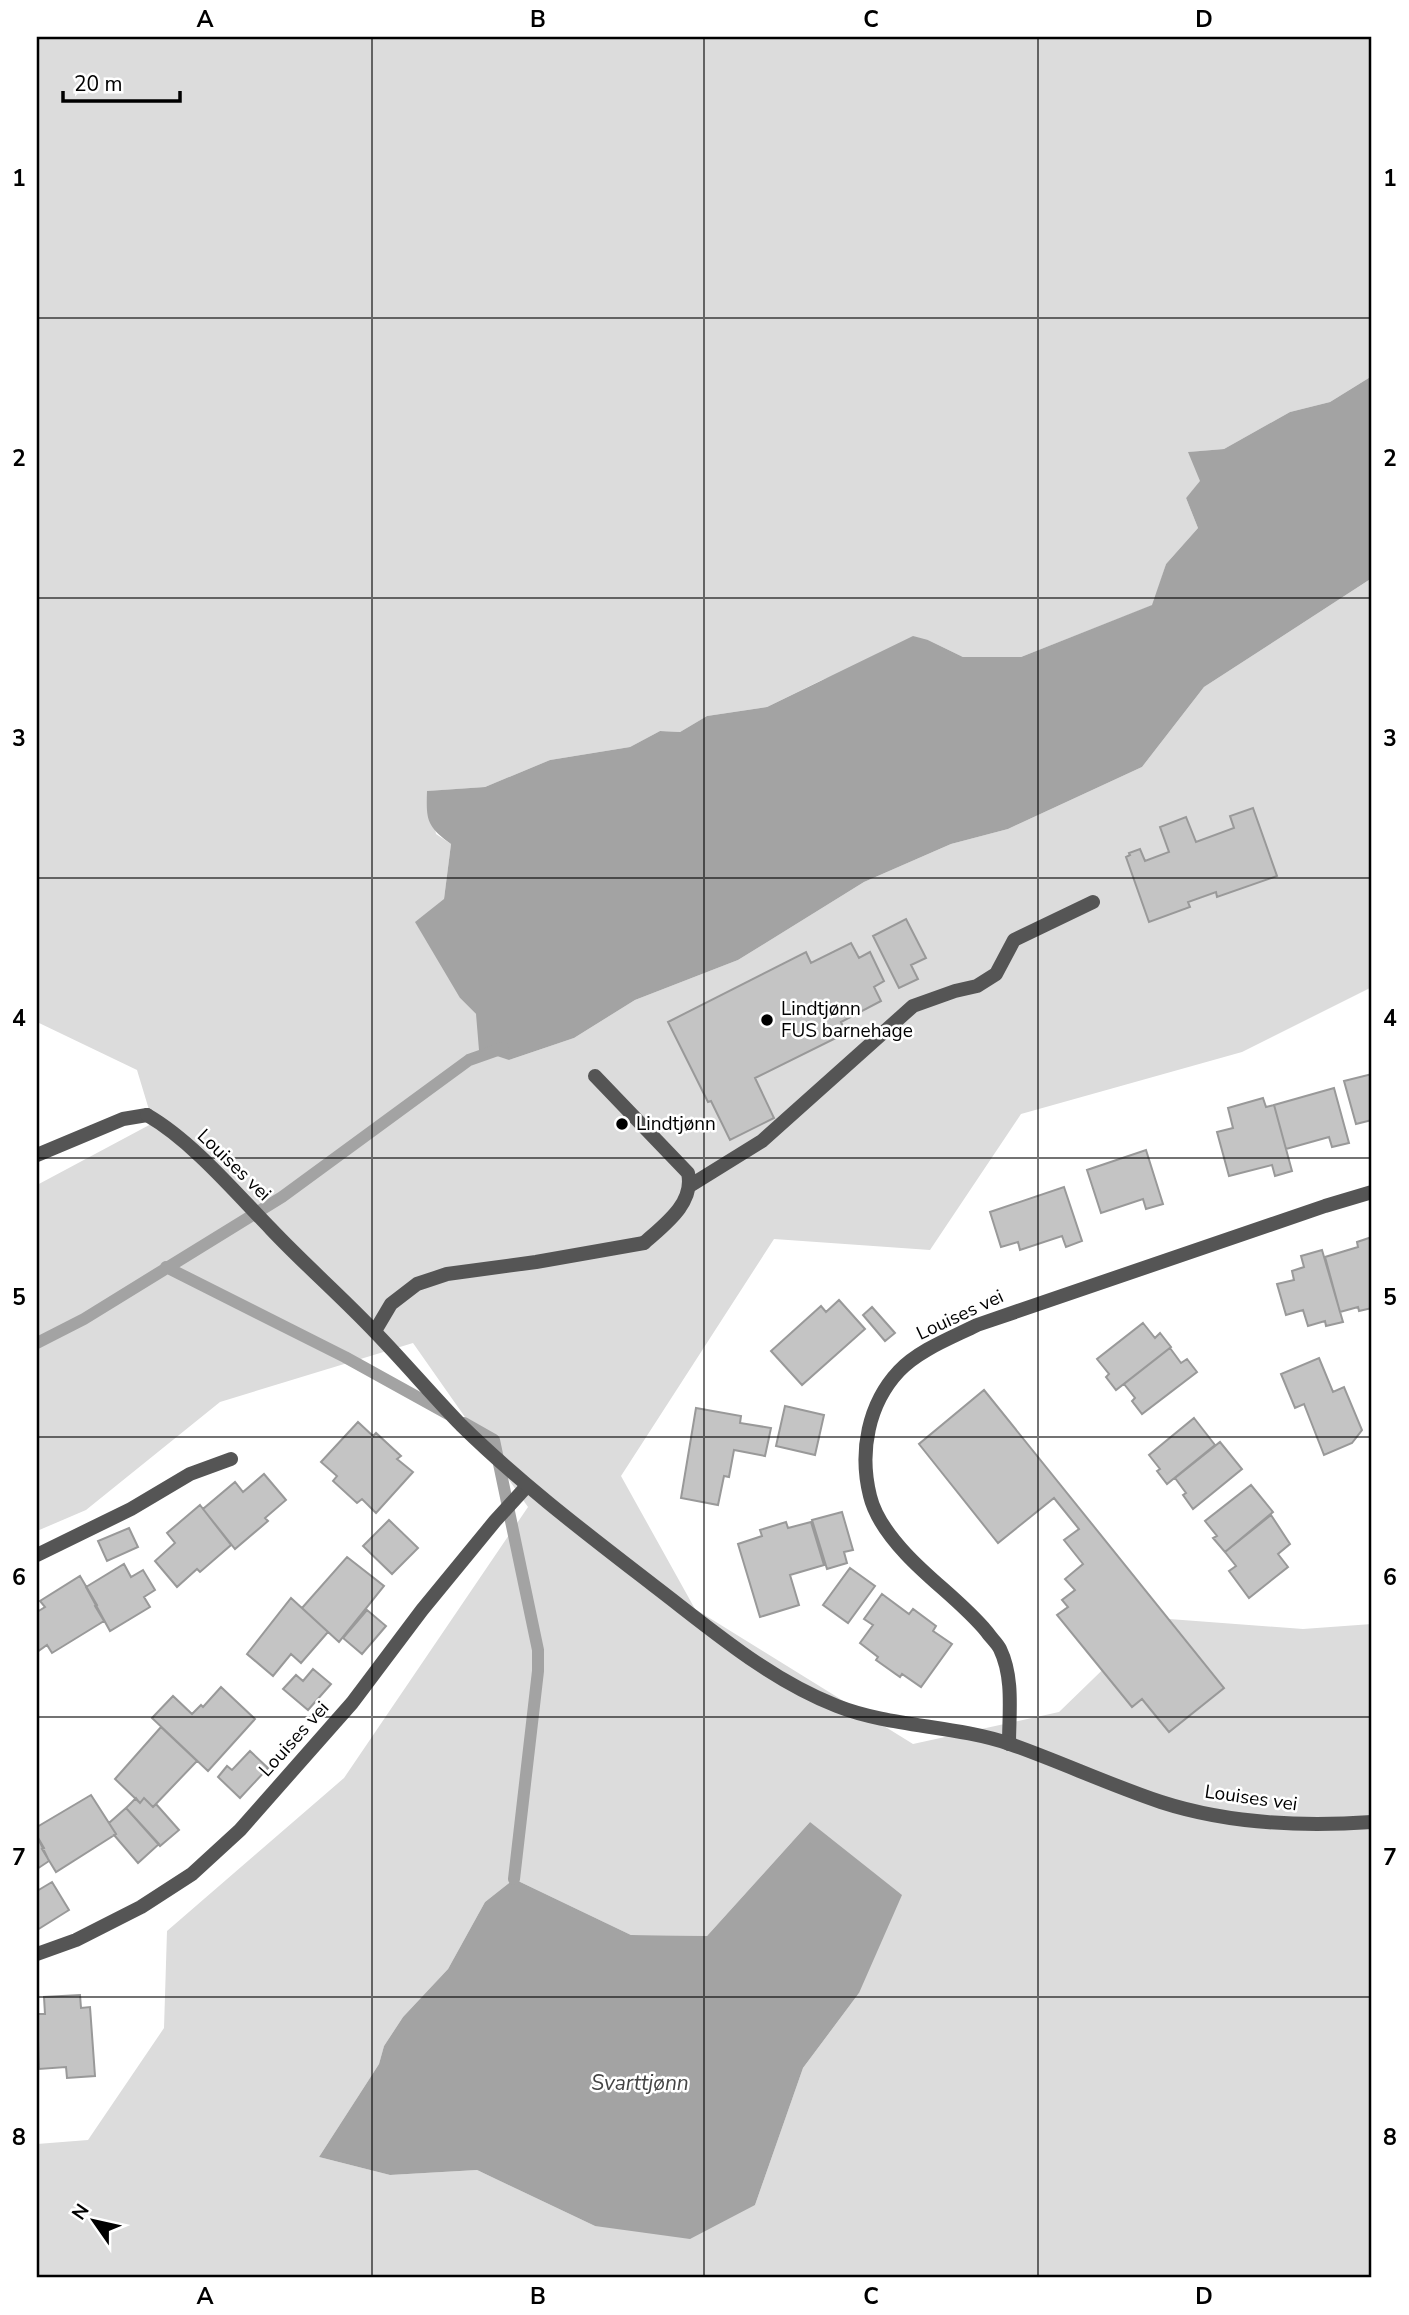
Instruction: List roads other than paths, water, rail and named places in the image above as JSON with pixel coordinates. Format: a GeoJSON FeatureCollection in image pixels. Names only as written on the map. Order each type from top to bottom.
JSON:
{"type":"FeatureCollection","features":[{"type":"Feature","properties":{"kind":"street"},"geometry":{"type":"LineString","coordinates":[[691,1185],[762,1141],[913,1006],[955,990],[977,986],[996,974],[1014,940],[1093,902]]}},
{"type":"Feature","properties":{"kind":"street"},"geometry":{"type":"LineString","coordinates":[[374,1331],[391,1304],[417,1284],[447,1274],[644,1243],[674,1215],[687,1198],[691,1185],[688,1173],[595,1076]]}},
{"type":"Feature","properties":{"kind":"street","name":"Louises vei"},"geometry":{"type":"LineString","coordinates":[[37,1156],[123,1119],[147,1115],[163,1124],[223,1179],[374,1331],[460,1424],[527,1486],[743,1654],[802,1690],[841,1708],[974,1733],[1162,1802],[1199,1812],[1264,1823],[1318,1826],[1372,1822]]}},
{"type":"Feature","properties":{"kind":"street","name":"Louises vei"},"geometry":{"type":"LineString","coordinates":[[1009,1744],[1009,1676],[1000,1648],[968,1610],[907,1555],[887,1530],[870,1497],[866,1465],[867,1431],[879,1397],[900,1370],[925,1351],[977,1325],[1372,1192]]}},
{"type":"Feature","properties":{"kind":"street"},"geometry":{"type":"LineString","coordinates":[[37,1555],[131,1509],[190,1474],[231,1459]]}},
{"type":"Feature","properties":{"kind":"street","name":"Louises vei"},"geometry":{"type":"LineString","coordinates":[[37,1954],[76,1940],[141,1907],[192,1874],[240,1830],[352,1703],[422,1610],[527,1486]]}},
{"type":"Feature","properties":{"kind":"water"},"geometry":{"type":"Polygon","coordinates":[[[1372,376],[1372,578],[1204,687],[1142,767],[1008,829],[951,844],[864,882],[738,960],[635,1000],[574,1038],[509,1060],[479,1050],[476,1014],[460,998],[415,922],[444,899],[451,844],[430,822],[427,791],[485,787],[550,760],[630,747],[660,731],[680,732],[707,716],[767,707],[913,636],[928,640],[963,657],[1021,657],[1152,605],[1166,564],[1198,528],[1186,498],[1200,481],[1188,452],[1224,449],[1290,412],[1330,402],[1372,376]]]}},
{"type":"Feature","properties":{"kind":"water","name":"Svarttjønn"},"geometry":{"type":"Polygon","coordinates":[[[810,1822],[902,1895],[859,1993],[803,2068],[755,2205],[690,2239],[595,2226],[477,2170],[390,2175],[319,2157],[379,2064],[384,2046],[403,2017],[448,1969],[485,1902],[514,1879],[631,1935],[707,1936],[810,1822]]]}},
{"type":"Feature","properties":{"kind":"waterway"},"geometry":{"type":"LineString","coordinates":[[37,1343],[84,1319],[282,1197],[469,1060],[503,1048]]}},
{"type":"Feature","properties":{"kind":"waterway"},"geometry":{"type":"LineString","coordinates":[[166,1267],[345,1357],[448,1414]]}},
{"type":"Feature","properties":{"kind":"waterway"},"geometry":{"type":"LineString","coordinates":[[464,1423],[494,1440],[538,1650],[538,1671],[514,1879]]}},
{"type":"Feature","properties":{"kind":"place","name":"Lindtjønn FUS barnehage"},"geometry":{"type":"Point","coordinates":[767,1020]}},
{"type":"Feature","properties":{"kind":"place","name":"Lindtjønn"},"geometry":{"type":"Point","coordinates":[622,1124]}}]}
